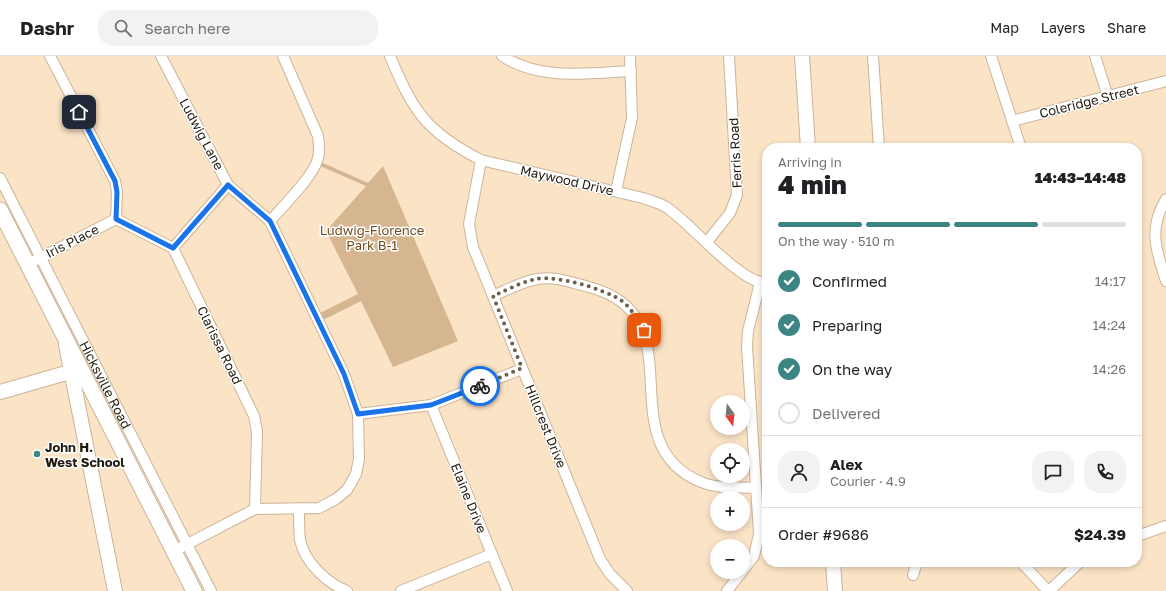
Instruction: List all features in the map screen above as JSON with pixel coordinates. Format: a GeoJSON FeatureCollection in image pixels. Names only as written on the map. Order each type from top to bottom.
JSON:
{"type":"FeatureCollection","features":[{"type":"Feature","properties":{"kind":"main road"},"geometry":{"type":"LineString","coordinates":[[802,56],[808,143]]}},
{"type":"Feature","properties":{"kind":"main road","name":"Hicksville Road"},"geometry":{"type":"LineString","coordinates":[[0,210],[35,260],[76,370],[181,547],[194,591]]}},
{"type":"Feature","properties":{"kind":"main road"},"geometry":{"type":"LineString","coordinates":[[0,392],[76,370],[113,590]]}},
{"type":"Feature","properties":{"kind":"main road"},"geometry":{"type":"LineString","coordinates":[[833,567],[835,591]]}},
{"type":"Feature","properties":{"kind":"street"},"geometry":{"type":"LineString","coordinates":[[50,56],[115,181],[117,192],[116,219],[173,248],[228,185]]}},
{"type":"Feature","properties":{"kind":"street","name":"Ludwig Lane"},"geometry":{"type":"LineString","coordinates":[[161,56],[228,185],[270,221],[344,374],[358,414],[359,459],[356,474],[347,490],[325,506],[319,508],[255,509],[181,547]]}},
{"type":"Feature","properties":{"kind":"street"},"geometry":{"type":"LineString","coordinates":[[270,221],[313,170],[318,159],[319,149],[318,136],[283,56]]}},
{"type":"Feature","properties":{"kind":"street","name":"Maywood Drive"},"geometry":{"type":"LineString","coordinates":[[390,56],[402,84],[416,109],[429,125],[445,140],[481,160],[616,191],[643,198],[665,206],[737,270],[762,282]]}},
{"type":"Feature","properties":{"kind":"street"},"geometry":{"type":"LineString","coordinates":[[502,56],[519,65],[561,75],[631,71]]}},
{"type":"Feature","properties":{"kind":"street"},"geometry":{"type":"LineString","coordinates":[[616,191],[632,118],[630,56]]}},
{"type":"Feature","properties":{"kind":"street","name":"Ferris Road"},"geometry":{"type":"LineString","coordinates":[[707,242],[730,213],[737,195],[729,56]]}},
{"type":"Feature","properties":{"kind":"street"},"geometry":{"type":"LineString","coordinates":[[873,56],[879,143]]}},
{"type":"Feature","properties":{"kind":"street"},"geometry":{"type":"LineString","coordinates":[[991,56],[1019,143]]}},
{"type":"Feature","properties":{"kind":"street"},"geometry":{"type":"LineString","coordinates":[[1095,56],[1108,97]]}},
{"type":"Feature","properties":{"kind":"street","name":"Coleridge Street"},"geometry":{"type":"LineString","coordinates":[[1012,121],[1166,81]]}},
{"type":"Feature","properties":{"kind":"street","name":"Hillcrest Drive"},"geometry":{"type":"LineString","coordinates":[[481,160],[468,224],[473,247],[600,558],[610,574],[627,591]]}},
{"type":"Feature","properties":{"kind":"street","name":"Hicksville Road"},"geometry":{"type":"LineString","coordinates":[[0,178],[35,260],[181,547],[211,591]]}},
{"type":"Feature","properties":{"kind":"street"},"geometry":{"type":"LineString","coordinates":[[1166,199],[1159,210],[1154,234],[1155,243],[1166,281]]}},
{"type":"Feature","properties":{"kind":"street","name":"Iris Place"},"geometry":{"type":"LineString","coordinates":[[35,260],[116,219]]}},
{"type":"Feature","properties":{"kind":"street","name":"Clarissa Road"},"geometry":{"type":"LineString","coordinates":[[173,248],[254,416],[257,432],[255,509]]}},
{"type":"Feature","properties":{"kind":"street"},"geometry":{"type":"LineString","coordinates":[[493,296],[528,281],[547,278],[602,291],[622,302],[633,312],[644,330],[648,346],[653,422],[659,441],[667,455],[682,470],[701,482],[726,487],[755,488]]}},
{"type":"Feature","properties":{"kind":"street"},"geometry":{"type":"LineString","coordinates":[[728,591],[748,566],[754,556],[757,544],[758,534],[747,346],[748,331],[762,286]]}},
{"type":"Feature","properties":{"kind":"street"},"geometry":{"type":"LineString","coordinates":[[358,414],[431,405],[522,368]]}},
{"type":"Feature","properties":{"kind":"street","name":"Elaine Drive"},"geometry":{"type":"LineString","coordinates":[[431,405],[507,591]]}},
{"type":"Feature","properties":{"kind":"street"},"geometry":{"type":"LineString","coordinates":[[298,509],[300,541],[306,556],[317,570],[329,581],[347,591]]}},
{"type":"Feature","properties":{"kind":"street"},"geometry":{"type":"LineString","coordinates":[[1142,534],[1166,526]]}},
{"type":"Feature","properties":{"kind":"street"},"geometry":{"type":"LineString","coordinates":[[401,591],[492,554]]}},
{"type":"Feature","properties":{"kind":"street"},"geometry":{"type":"LineString","coordinates":[[912,575],[915,567]]}},
{"type":"Feature","properties":{"kind":"street"},"geometry":{"type":"LineString","coordinates":[[1026,567],[1048,591],[1074,567]]}},
{"type":"Feature","properties":{"kind":"green space","name":"Ludwig-Florence Park B-1"},"geometry":{"type":"Polygon","coordinates":[[[321,162],[368,183],[383,166],[458,341],[393,367],[361,301],[319,322],[316,315],[358,294],[326,231],[366,186],[320,166],[321,162]]]}},
{"type":"Feature","properties":{"kind":"way so far"},"geometry":{"type":"LineString","coordinates":[[480,386],[522,368],[493,296],[528,281],[547,278],[602,291],[614,296],[633,312],[644,330]]}},
{"type":"Feature","properties":{"kind":"place","name":"John H. West School"},"geometry":{"type":"Point","coordinates":[37,454]}},
{"type":"Feature","properties":{"kind":"route"},"geometry":{"type":"LineString","coordinates":[[79,112],[115,181],[117,192],[116,219],[173,248],[228,185],[270,221],[344,374],[358,414],[431,405],[480,386]]}}]}
